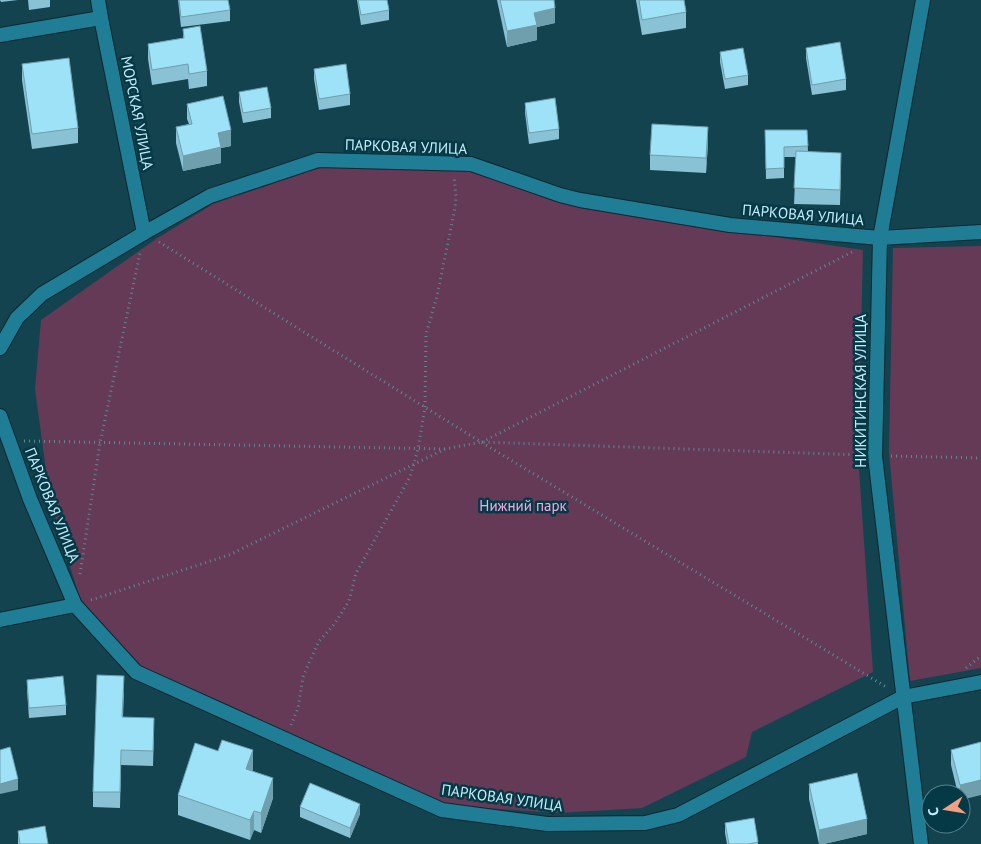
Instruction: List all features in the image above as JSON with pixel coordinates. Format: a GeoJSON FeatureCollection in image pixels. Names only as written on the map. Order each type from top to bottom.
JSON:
{"type":"FeatureCollection","features":[{"type":"Feature","properties":{"kind":"street","name":"МОРСКАЯ УЛИЦА"},"geometry":{"type":"LineString","coordinates":[[98,0],[144,233]]}},
{"type":"Feature","properties":{"kind":"street","name":"НИКИТИНСКАЯ УЛИЦА"},"geometry":{"type":"LineString","coordinates":[[921,844],[875,456],[880,238],[923,0]]}},
{"type":"Feature","properties":{"kind":"street"},"geometry":{"type":"LineString","coordinates":[[0,35],[101,18]]}},
{"type":"Feature","properties":{"kind":"street","name":"ПАРКОВАЯ УЛИЦА"},"geometry":{"type":"LineString","coordinates":[[0,348],[18,318],[42,294],[144,233],[210,196],[318,160],[471,164],[560,195],[580,200],[730,225],[880,238],[981,232]]}},
{"type":"Feature","properties":{"kind":"street","name":"ПАРКОВАЯ УЛИЦА"},"geometry":{"type":"LineString","coordinates":[[0,416],[30,499],[75,605],[136,672],[442,810],[547,824],[645,823],[678,815],[903,697],[981,682]]}},
{"type":"Feature","properties":{"kind":"street"},"geometry":{"type":"LineString","coordinates":[[0,620],[75,605]]}},
{"type":"Feature","properties":{"kind":"path"},"geometry":{"type":"LineString","coordinates":[[286,740],[298,708],[303,677],[309,663],[320,641],[333,626],[349,601],[356,573],[410,477],[418,449],[425,407],[426,334],[437,296],[455,208],[456,196],[452,164]]}},
{"type":"Feature","properties":{"kind":"path"},"geometry":{"type":"LineString","coordinates":[[79,576],[100,443],[144,233],[481,442],[903,697]]}},
{"type":"Feature","properties":{"kind":"path"},"geometry":{"type":"LineString","coordinates":[[481,442],[854,252]]}},
{"type":"Feature","properties":{"kind":"path"},"geometry":{"type":"LineString","coordinates":[[9,441],[418,449],[445,449],[481,442],[981,458]]}},
{"type":"Feature","properties":{"kind":"path"},"geometry":{"type":"LineString","coordinates":[[75,605],[229,555],[445,449]]}},
{"type":"Feature","properties":{"kind":"green space","name":"Нижний парк"},"geometry":{"type":"Polygon","coordinates":[[[326,166],[464,169],[580,208],[863,250],[858,455],[873,672],[752,732],[746,757],[642,808],[558,813],[443,805],[140,666],[80,599],[50,500],[35,389],[41,320],[156,239],[213,204],[326,166]]]}},
{"type":"Feature","properties":{"kind":"green space"},"geometry":{"type":"Polygon","coordinates":[[[981,246],[981,668],[910,681],[889,452],[893,248],[981,246]]]}},
{"type":"Feature","properties":{"kind":"building"},"geometry":{"type":"Polygon","coordinates":[[[179,0],[228,0],[230,10],[181,17],[179,0]]]}},
{"type":"Feature","properties":{"kind":"building"},"geometry":{"type":"Polygon","coordinates":[[[358,0],[387,0],[389,10],[361,15],[358,0]]]}},
{"type":"Feature","properties":{"kind":"building"},"geometry":{"type":"Polygon","coordinates":[[[500,0],[554,0],[555,8],[534,13],[537,25],[507,31],[500,0]]]}},
{"type":"Feature","properties":{"kind":"building"},"geometry":{"type":"Polygon","coordinates":[[[639,0],[684,0],[686,12],[642,20],[639,0]]]}},
{"type":"Feature","properties":{"kind":"building"},"geometry":{"type":"Polygon","coordinates":[[[200,26],[207,71],[189,74],[188,64],[152,70],[148,44],[184,38],[183,29],[200,26]]]}},
{"type":"Feature","properties":{"kind":"building"},"geometry":{"type":"Polygon","coordinates":[[[840,42],[846,79],[812,85],[806,48],[840,42]]]}},
{"type":"Feature","properties":{"kind":"building"},"geometry":{"type":"Polygon","coordinates":[[[743,48],[748,75],[725,79],[720,52],[743,48]]]}},
{"type":"Feature","properties":{"kind":"building"},"geometry":{"type":"Polygon","coordinates":[[[69,58],[78,128],[32,134],[22,64],[69,58]]]}},
{"type":"Feature","properties":{"kind":"building"},"geometry":{"type":"Polygon","coordinates":[[[346,64],[350,94],[319,99],[314,69],[346,64]]]}},
{"type":"Feature","properties":{"kind":"building"},"geometry":{"type":"Polygon","coordinates":[[[267,87],[271,108],[243,113],[239,92],[267,87]]]}},
{"type":"Feature","properties":{"kind":"building"},"geometry":{"type":"Polygon","coordinates":[[[223,96],[231,130],[218,133],[221,147],[183,156],[176,127],[192,124],[187,104],[223,96]]]}},
{"type":"Feature","properties":{"kind":"building"},"geometry":{"type":"Polygon","coordinates":[[[555,98],[559,129],[529,133],[525,103],[555,98]]]}},
{"type":"Feature","properties":{"kind":"building"},"geometry":{"type":"Polygon","coordinates":[[[652,124],[708,127],[706,158],[650,155],[652,124]]]}},
{"type":"Feature","properties":{"kind":"building"},"geometry":{"type":"Polygon","coordinates":[[[765,130],[807,130],[808,146],[784,147],[784,168],[766,169],[765,130]]]}},
{"type":"Feature","properties":{"kind":"building"},"geometry":{"type":"Polygon","coordinates":[[[796,151],[841,153],[840,190],[794,188],[796,151]]]}},
{"type":"Feature","properties":{"kind":"building"},"geometry":{"type":"Polygon","coordinates":[[[97,675],[124,676],[122,717],[154,718],[153,751],[121,750],[120,792],[93,792],[97,675]]]}},
{"type":"Feature","properties":{"kind":"building"},"geometry":{"type":"Polygon","coordinates":[[[63,676],[66,705],[29,708],[27,680],[63,676]]]}},
{"type":"Feature","properties":{"kind":"building"},"geometry":{"type":"Polygon","coordinates":[[[222,740],[253,750],[246,769],[273,778],[261,813],[254,811],[250,820],[178,795],[195,743],[218,751],[222,740]]]}},
{"type":"Feature","properties":{"kind":"building"},"geometry":{"type":"Polygon","coordinates":[[[981,742],[981,780],[960,784],[951,750],[981,742]]]}},
{"type":"Feature","properties":{"kind":"building"},"geometry":{"type":"Polygon","coordinates":[[[10,747],[18,779],[0,784],[0,750],[10,747]]]}},
{"type":"Feature","properties":{"kind":"building"},"geometry":{"type":"Polygon","coordinates":[[[857,773],[867,819],[819,830],[809,784],[857,773]]]}},
{"type":"Feature","properties":{"kind":"building"},"geometry":{"type":"Polygon","coordinates":[[[310,783],[360,804],[350,828],[300,807],[310,783]]]}},
{"type":"Feature","properties":{"kind":"building"},"geometry":{"type":"Polygon","coordinates":[[[754,818],[758,842],[729,844],[725,823],[754,818]]]}},
{"type":"Feature","properties":{"kind":"building"},"geometry":{"type":"Polygon","coordinates":[[[45,826],[48,844],[20,844],[18,831],[45,826]]]}}]}
